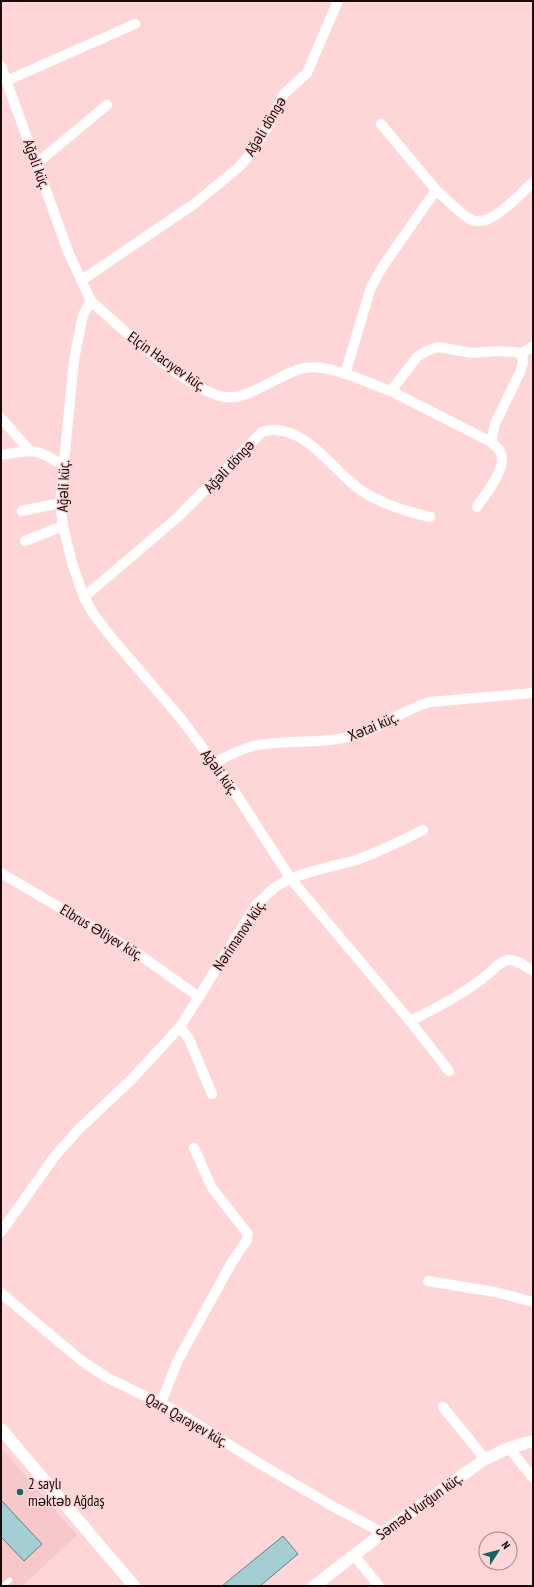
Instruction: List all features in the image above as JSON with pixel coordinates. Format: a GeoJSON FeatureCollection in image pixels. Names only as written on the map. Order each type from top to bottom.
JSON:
{"type":"FeatureCollection","features":[{"type":"Feature","properties":{"kind":"street","name":"Ağəli döngə"},"geometry":{"type":"LineString","coordinates":[[82,280],[194,204],[239,167],[252,152],[267,128],[284,94],[307,73],[338,1]]}},
{"type":"Feature","properties":{"kind":"street"},"geometry":{"type":"LineString","coordinates":[[6,81],[135,24]]}},
{"type":"Feature","properties":{"kind":"street","name":"Ağəli küç."},"geometry":{"type":"LineString","coordinates":[[1,66],[69,254],[91,301],[83,315],[79,328],[74,360],[60,503],[63,526],[72,563],[84,597],[112,638],[163,696],[234,790],[291,879]]}},
{"type":"Feature","properties":{"kind":"street"},"geometry":{"type":"LineString","coordinates":[[36,164],[107,105]]}},
{"type":"Feature","properties":{"kind":"street"},"geometry":{"type":"LineString","coordinates":[[381,124],[436,190],[472,220],[481,222],[492,219],[533,182]]}},
{"type":"Feature","properties":{"kind":"street"},"geometry":{"type":"LineString","coordinates":[[345,374],[371,287],[383,266],[436,190]]}},
{"type":"Feature","properties":{"kind":"street","name":"Elçin Hacıyev küç."},"geometry":{"type":"LineString","coordinates":[[91,301],[117,325],[169,366],[192,382],[224,397],[237,397],[303,368],[319,367],[345,374],[391,392],[491,442]]}},
{"type":"Feature","properties":{"kind":"street"},"geometry":{"type":"LineString","coordinates":[[391,392],[417,357],[438,347],[472,353],[498,351],[522,354],[533,346]]}},
{"type":"Feature","properties":{"kind":"street"},"geometry":{"type":"LineString","coordinates":[[477,507],[500,471],[502,460],[500,452],[491,442],[495,424],[520,372],[523,363],[522,354]]}},
{"type":"Feature","properties":{"kind":"street"},"geometry":{"type":"LineString","coordinates":[[1,418],[28,450]]}},
{"type":"Feature","properties":{"kind":"street","name":"Ağəli döngə"},"geometry":{"type":"LineString","coordinates":[[84,597],[178,517],[262,432],[276,429],[288,432],[308,443],[363,491],[388,504],[414,514],[430,517]]}},
{"type":"Feature","properties":{"kind":"street"},"geometry":{"type":"LineString","coordinates":[[1,455],[28,450],[40,451],[63,465]]}},
{"type":"Feature","properties":{"kind":"street"},"geometry":{"type":"LineString","coordinates":[[22,511],[60,503]]}},
{"type":"Feature","properties":{"kind":"street"},"geometry":{"type":"LineString","coordinates":[[25,541],[63,526]]}},
{"type":"Feature","properties":{"kind":"street","name":"Xətai küç."},"geometry":{"type":"LineString","coordinates":[[214,763],[233,752],[253,746],[336,740],[358,735],[418,705],[430,702],[533,693]]}},
{"type":"Feature","properties":{"kind":"street","name":"Nərimanov küç."},"geometry":{"type":"LineString","coordinates":[[1,1232],[55,1156],[79,1129],[130,1081],[180,1027],[256,905],[274,888],[291,879],[357,859],[392,845],[423,830]]}},
{"type":"Feature","properties":{"kind":"street","name":"Elbrus Əliyev küç."},"geometry":{"type":"LineString","coordinates":[[1,873],[138,953],[198,996]]}},
{"type":"Feature","properties":{"kind":"street"},"geometry":{"type":"LineString","coordinates":[[291,879],[410,1021],[449,1071]]}},
{"type":"Feature","properties":{"kind":"street"},"geometry":{"type":"LineString","coordinates":[[410,1021],[453,999],[473,986],[503,962],[510,960],[520,963],[533,971]]}},
{"type":"Feature","properties":{"kind":"street"},"geometry":{"type":"LineString","coordinates":[[180,1027],[189,1039],[212,1094]]}},
{"type":"Feature","properties":{"kind":"street"},"geometry":{"type":"LineString","coordinates":[[161,1404],[178,1360],[232,1262],[247,1240],[248,1234],[212,1188],[194,1148]]}},
{"type":"Feature","properties":{"kind":"street"},"geometry":{"type":"LineString","coordinates":[[428,1281],[488,1291],[533,1302]]}},
{"type":"Feature","properties":{"kind":"street","name":"Qara Qarayev küç."},"geometry":{"type":"LineString","coordinates":[[1,1293],[82,1361],[108,1378],[184,1415],[252,1459],[334,1507],[383,1532]]}},
{"type":"Feature","properties":{"kind":"street"},"geometry":{"type":"LineString","coordinates":[[443,1407],[485,1459]]}},
{"type":"Feature","properties":{"kind":"street"},"geometry":{"type":"LineString","coordinates":[[1,1429],[134,1586]]}},
{"type":"Feature","properties":{"kind":"street","name":"Səməd Vurğun küç."},"geometry":{"type":"LineString","coordinates":[[314,1586],[383,1532],[485,1459],[510,1448],[533,1441]]}},
{"type":"Feature","properties":{"kind":"street"},"geometry":{"type":"LineString","coordinates":[[510,1448],[533,1478]]}},
{"type":"Feature","properties":{"kind":"street"},"geometry":{"type":"LineString","coordinates":[[354,1555],[379,1586]]}},
{"type":"Feature","properties":{"kind":"lane"},"geometry":{"type":"LineString","coordinates":[[4,1586],[10,1580]]}},
{"type":"Feature","properties":{"kind":"shaded area","name":"2 saylı məktəb Ağdaş"},"geometry":{"type":"Polygon","coordinates":[[[1,1448],[77,1535],[22,1586],[1,1586],[1,1448]]]}},
{"type":"Feature","properties":{"kind":"building"},"geometry":{"type":"Polygon","coordinates":[[[1,1500],[42,1544],[24,1561],[1,1537],[1,1500]]]}},
{"type":"Feature","properties":{"kind":"building"},"geometry":{"type":"Polygon","coordinates":[[[283,1536],[298,1554],[260,1586],[222,1586],[283,1536]]]}},
{"type":"Feature","properties":{"kind":"place","name":"2 saylı məktəb Ağdaş"},"geometry":{"type":"Point","coordinates":[20,1492]}}]}
